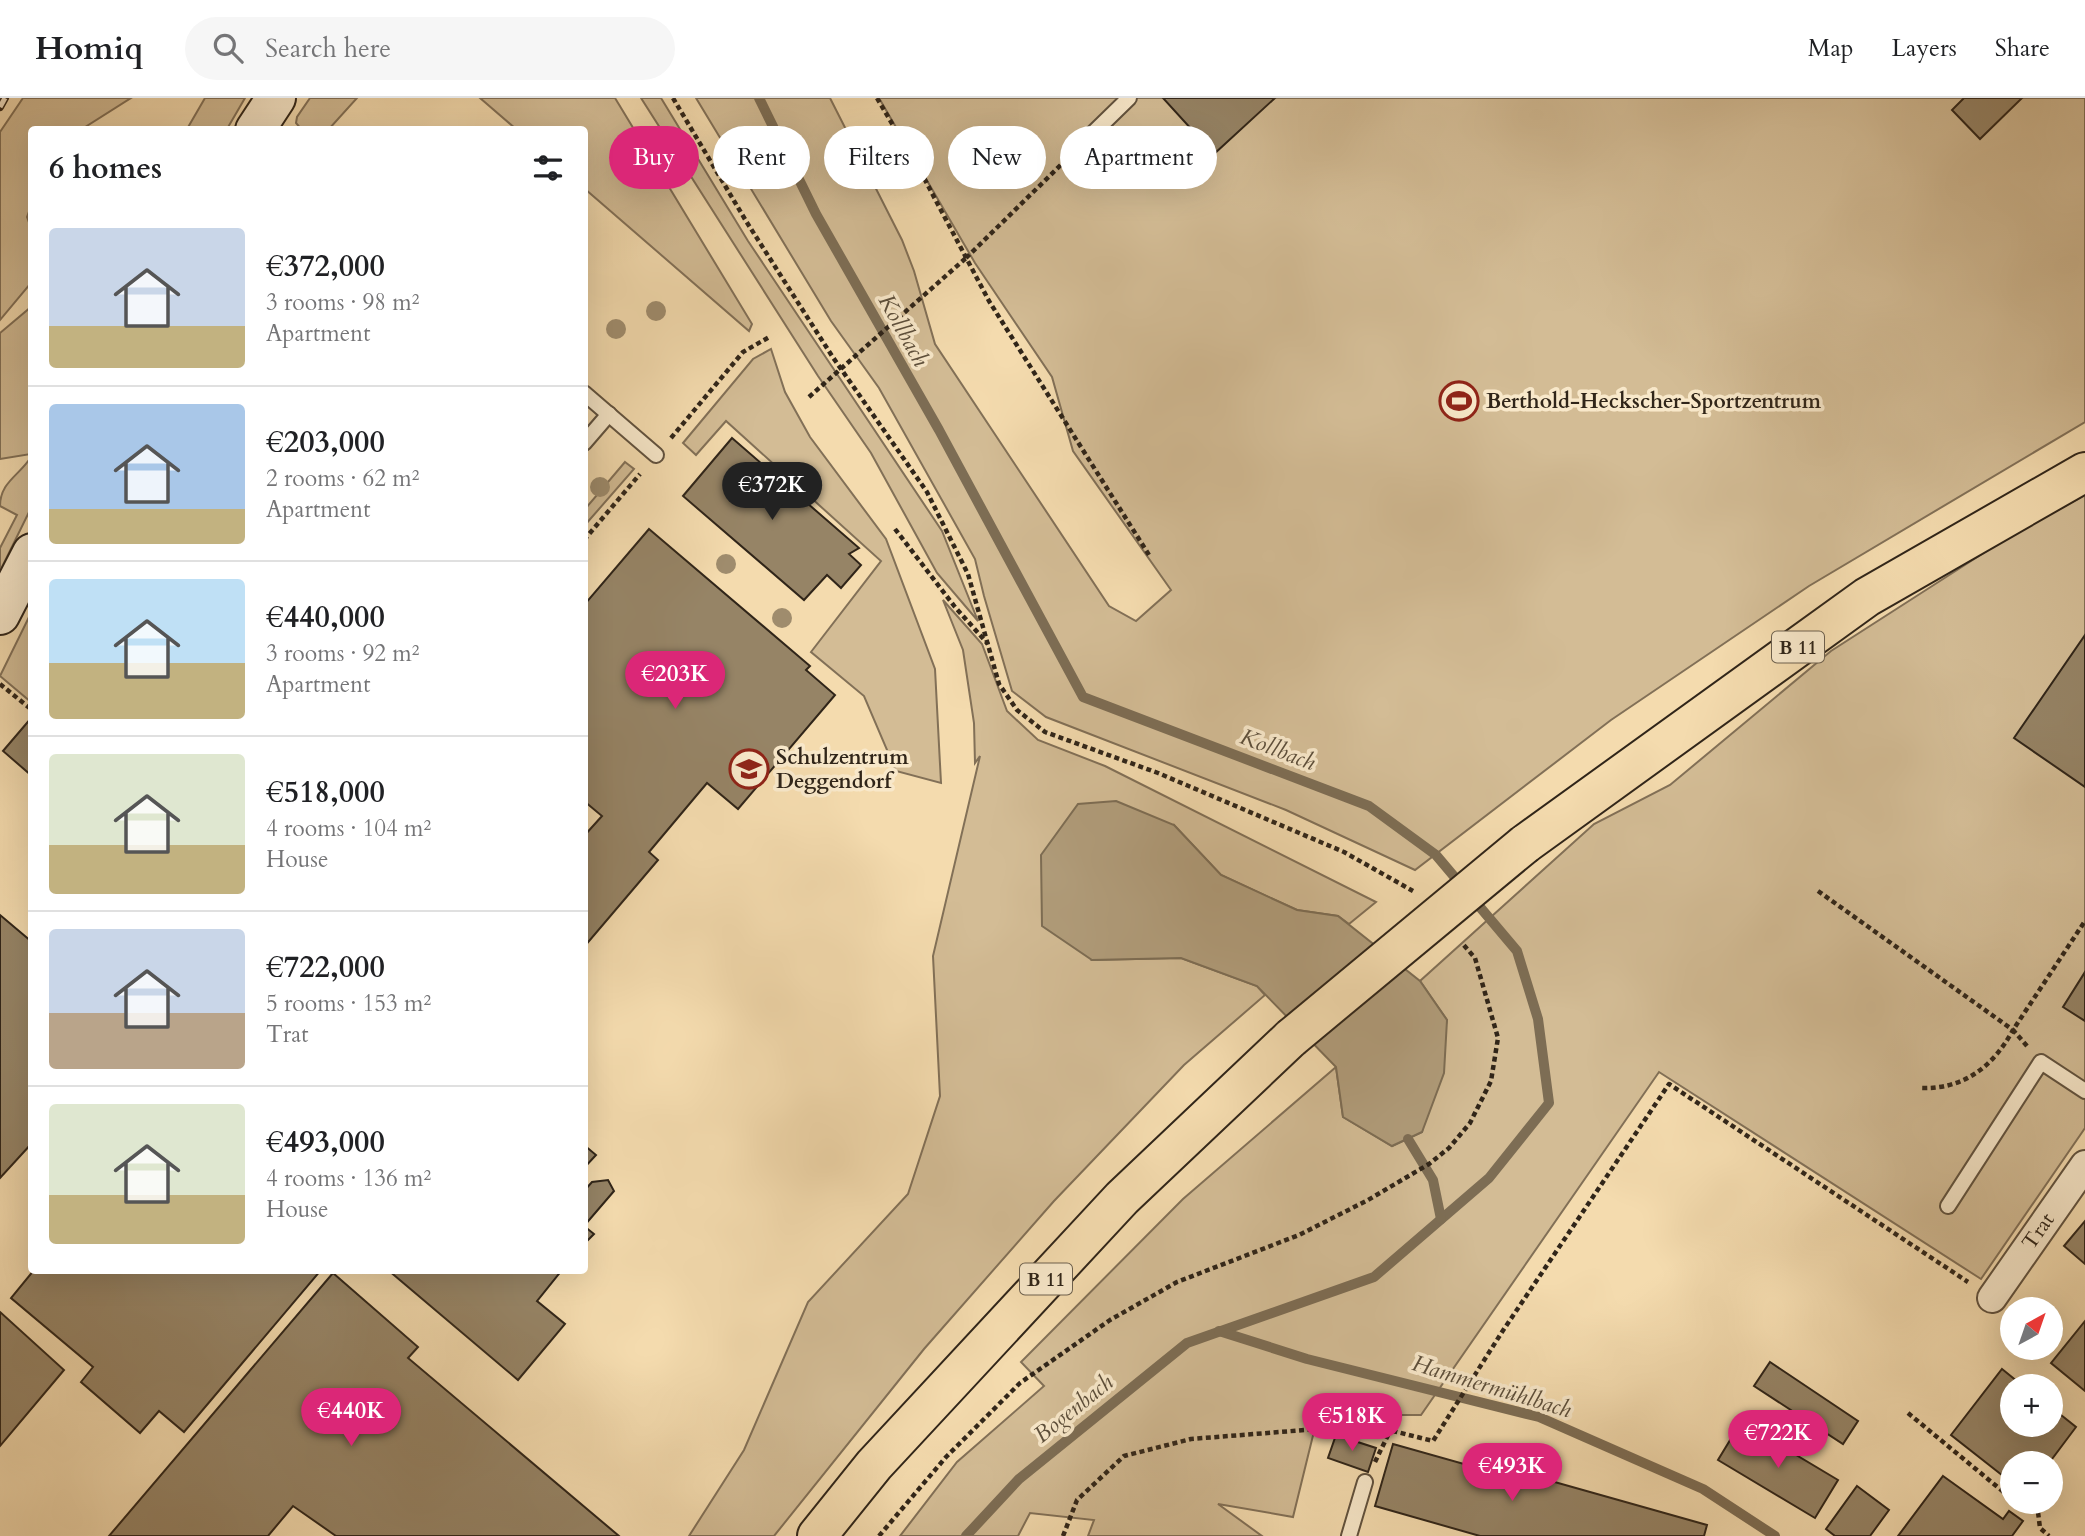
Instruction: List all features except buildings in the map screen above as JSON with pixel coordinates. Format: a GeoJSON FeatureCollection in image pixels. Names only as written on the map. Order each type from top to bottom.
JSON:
{"type":"FeatureCollection","features":[{"type":"Feature","properties":{"kind":"highway","name":"B 11"},"geometry":{"type":"LineString","coordinates":[[817,1536],[874,1465],[1122,1198],[1292,1038],[1525,844],[1867,597],[2085,472]]}},
{"type":"Feature","properties":{"kind":"street"},"geometry":{"type":"LineString","coordinates":[[3,602],[28,560]]}},
{"type":"Feature","properties":{"kind":"street","name":"Trat"},"geometry":{"type":"LineString","coordinates":[[1992,1298],[2085,1165]]}},
{"type":"Feature","properties":{"kind":"lane"},"geometry":{"type":"LineString","coordinates":[[1100,126],[1129,98]]}},
{"type":"Feature","properties":{"kind":"lane"},"geometry":{"type":"LineString","coordinates":[[588,396],[656,455]]}},
{"type":"Feature","properties":{"kind":"lane"},"geometry":{"type":"LineString","coordinates":[[588,438],[609,414]]}},
{"type":"Feature","properties":{"kind":"lane"},"geometry":{"type":"LineString","coordinates":[[1948,1206],[2041,1062],[2085,1091]]}},
{"type":"Feature","properties":{"kind":"lane"},"geometry":{"type":"LineString","coordinates":[[1349,1536],[1365,1482]]}},
{"type":"Feature","properties":{"kind":"path"},"geometry":{"type":"LineString","coordinates":[[673,98],[746,221],[832,356],[927,492],[968,574],[999,684],[1017,710],[1045,732],[1158,773],[1344,852],[1416,893]]}},
{"type":"Feature","properties":{"kind":"path"},"geometry":{"type":"LineString","coordinates":[[877,98],[924,178],[989,302],[1149,555]]}},
{"type":"Feature","properties":{"kind":"path"},"geometry":{"type":"LineString","coordinates":[[809,397],[966,258],[1060,166]]}},
{"type":"Feature","properties":{"kind":"path"},"geometry":{"type":"LineString","coordinates":[[895,529],[990,648]]}},
{"type":"Feature","properties":{"kind":"path"},"geometry":{"type":"LineString","coordinates":[[0,684],[28,707]]}},
{"type":"Feature","properties":{"kind":"path"},"geometry":{"type":"LineString","coordinates":[[1818,891],[2013,1030],[2041,1062]]}},
{"type":"Feature","properties":{"kind":"path"},"geometry":{"type":"LineString","coordinates":[[1919,1088],[1935,1089],[1965,1079],[1989,1064],[2002,1050],[2085,921]]}},
{"type":"Feature","properties":{"kind":"path"},"geometry":{"type":"LineString","coordinates":[[879,1536],[946,1457],[1020,1383],[1110,1320],[1177,1282],[1300,1236],[1429,1164],[1449,1148],[1470,1122],[1491,1081],[1498,1038],[1475,958],[1458,939]]}},
{"type":"Feature","properties":{"kind":"path"},"geometry":{"type":"LineString","coordinates":[[1063,1536],[1077,1500],[1124,1456],[1191,1439],[1330,1428],[1390,1431],[1433,1441],[1502,1332],[1669,1083],[1992,1298]]}},
{"type":"Feature","properties":{"kind":"path"},"geometry":{"type":"LineString","coordinates":[[1908,1413],[2000,1489]]}},
{"type":"Feature","properties":{"kind":"path"},"geometry":{"type":"LineString","coordinates":[[1365,1482],[1390,1431]]}},
{"type":"Feature","properties":{"kind":"path"},"geometry":{"type":"LineString","coordinates":[[2038,1514],[2040,1528],[2049,1536]]}},
{"type":"Feature","properties":{"kind":"shaded area"},"geometry":{"type":"Polygon","coordinates":[[[23,98],[131,98],[87,126],[28,126],[28,287],[0,320],[0,132],[23,98]]]}},
{"type":"Feature","properties":{"kind":"shaded area"},"geometry":{"type":"Polygon","coordinates":[[[205,98],[245,98],[229,126],[189,126],[205,98]]]}},
{"type":"Feature","properties":{"kind":"shaded area"},"geometry":{"type":"Polygon","coordinates":[[[310,98],[357,98],[332,126],[298,126],[297,117],[310,98]]]}},
{"type":"Feature","properties":{"kind":"shaded area"},"geometry":{"type":"Polygon","coordinates":[[[480,98],[615,98],[632,126],[609,126],[609,189],[670,189],[752,324],[749,331],[588,192],[588,126],[513,126],[480,98]]]}},
{"type":"Feature","properties":{"kind":"shaded area"},"geometry":{"type":"Polygon","coordinates":[[[641,98],[661,98],[678,126],[659,126],[641,98]]]}},
{"type":"Feature","properties":{"kind":"shaded area","name":"Berthold-Heckscher-Sportzentrum"},"geometry":{"type":"Polygon","coordinates":[[[696,98],[830,98],[844,126],[824,126],[824,189],[876,189],[914,271],[935,344],[1109,606],[1136,621],[1171,590],[1073,451],[1052,377],[975,263],[932,189],[934,126],[895,126],[879,98],[2085,98],[2085,422],[1809,586],[1611,720],[1415,870],[1286,810],[1046,717],[1012,691],[975,559],[879,388],[831,321],[751,189],[810,189],[810,126],[713,126],[696,98]]]}},
{"type":"Feature","properties":{"kind":"shaded area"},"geometry":{"type":"Polygon","coordinates":[[[699,160],[713,183],[713,189],[716,189],[748,241],[942,531],[978,621],[937,573],[871,453],[818,376],[699,189],[699,160]]]}},
{"type":"Feature","properties":{"kind":"shaded area"},"geometry":{"type":"Polygon","coordinates":[[[28,310],[28,454],[0,459],[0,333],[28,310]]]}},
{"type":"Feature","properties":{"kind":"shaded area"},"geometry":{"type":"Polygon","coordinates":[[[771,349],[785,392],[810,437],[886,539],[935,669],[941,783],[896,771],[864,696],[811,652],[881,561],[726,421],[696,455],[683,443],[753,359],[771,349]]]}},
{"type":"Feature","properties":{"kind":"shaded area"},"geometry":{"type":"Polygon","coordinates":[[[625,462],[634,469],[588,522],[588,505],[625,462]]]}},
{"type":"Feature","properties":{"kind":"shaded area"},"geometry":{"type":"Polygon","coordinates":[[[27,463],[28,514],[0,571],[0,548],[17,515],[0,506],[1,498],[7,485],[27,463]]]}},
{"type":"Feature","properties":{"kind":"shaded area"},"geometry":{"type":"Polygon","coordinates":[[[2085,495],[2085,1128],[1981,1279],[1659,1072],[1421,1415],[1318,1415],[1293,1517],[1218,1504],[1262,1536],[1088,1536],[1094,1520],[1030,1513],[1018,1536],[900,1536],[957,1462],[1044,1386],[1021,1362],[1183,1199],[1336,1067],[1343,1117],[1392,1146],[1422,1132],[1447,1020],[1420,981],[1594,824],[1670,785],[1831,651],[2010,536],[2085,495]]]}},
{"type":"Feature","properties":{"kind":"shaded area"},"geometry":{"type":"Polygon","coordinates":[[[943,600],[982,644],[1007,711],[1038,740],[1105,766],[1376,902],[1349,924],[1338,916],[1297,910],[1221,875],[1174,825],[1092,960],[1181,958],[1257,986],[1265,995],[1184,1065],[1054,1201],[924,1349],[774,1536],[689,1536],[744,1450],[808,1302],[908,1194],[940,1096],[933,956],[980,756],[975,763],[974,723],[963,650],[943,600]]]}},
{"type":"Feature","properties":{"kind":"shaded area"},"geometry":{"type":"Polygon","coordinates":[[[28,619],[28,699],[0,676],[28,619]]]}},
{"type":"Feature","properties":{"kind":"shaded area"},"geometry":{"type":"Polygon","coordinates":[[[1116,801],[1174,825],[1221,875],[1297,910],[1338,916],[1420,981],[1447,1020],[1444,1073],[1422,1132],[1392,1146],[1343,1117],[1336,1067],[1257,986],[1181,958],[1092,960],[1042,926],[1041,855],[1078,804],[1116,801]]]}},
{"type":"Feature","properties":{"kind":"waterway","name":"Kollbach"},"geometry":{"type":"LineString","coordinates":[[759,98],[816,214],[939,430],[1083,697],[1369,806],[1436,855],[1517,951],[1538,1019],[1549,1103],[1489,1178],[1374,1277],[1187,1343],[1019,1479],[966,1536]]}},
{"type":"Feature","properties":{"kind":"waterway"},"geometry":{"type":"LineString","coordinates":[[1408,1139],[1433,1180],[1441,1219]]}},
{"type":"Feature","properties":{"kind":"waterway","name":"Hammermühlbach"},"geometry":{"type":"LineString","coordinates":[[1219,1331],[1307,1359],[1539,1417],[1703,1489],[1775,1536]]}},
{"type":"Feature","properties":{"kind":"railway"},"geometry":{"type":"LineString","coordinates":[[0,107],[5,98]]}},
{"type":"Feature","properties":{"kind":"place","name":"Berthold-Heckscher-Sportzentrum"},"geometry":{"type":"Point","coordinates":[1459,401]}},
{"type":"Feature","properties":{"kind":"place","name":"Schulzentrum Deggendorf"},"geometry":{"type":"Point","coordinates":[749,769]}},
{"type":"Feature","properties":{"kind":"water label","name":"Bogenbach"},"geometry":{"type":"Point","coordinates":[1073,1408]}}]}
